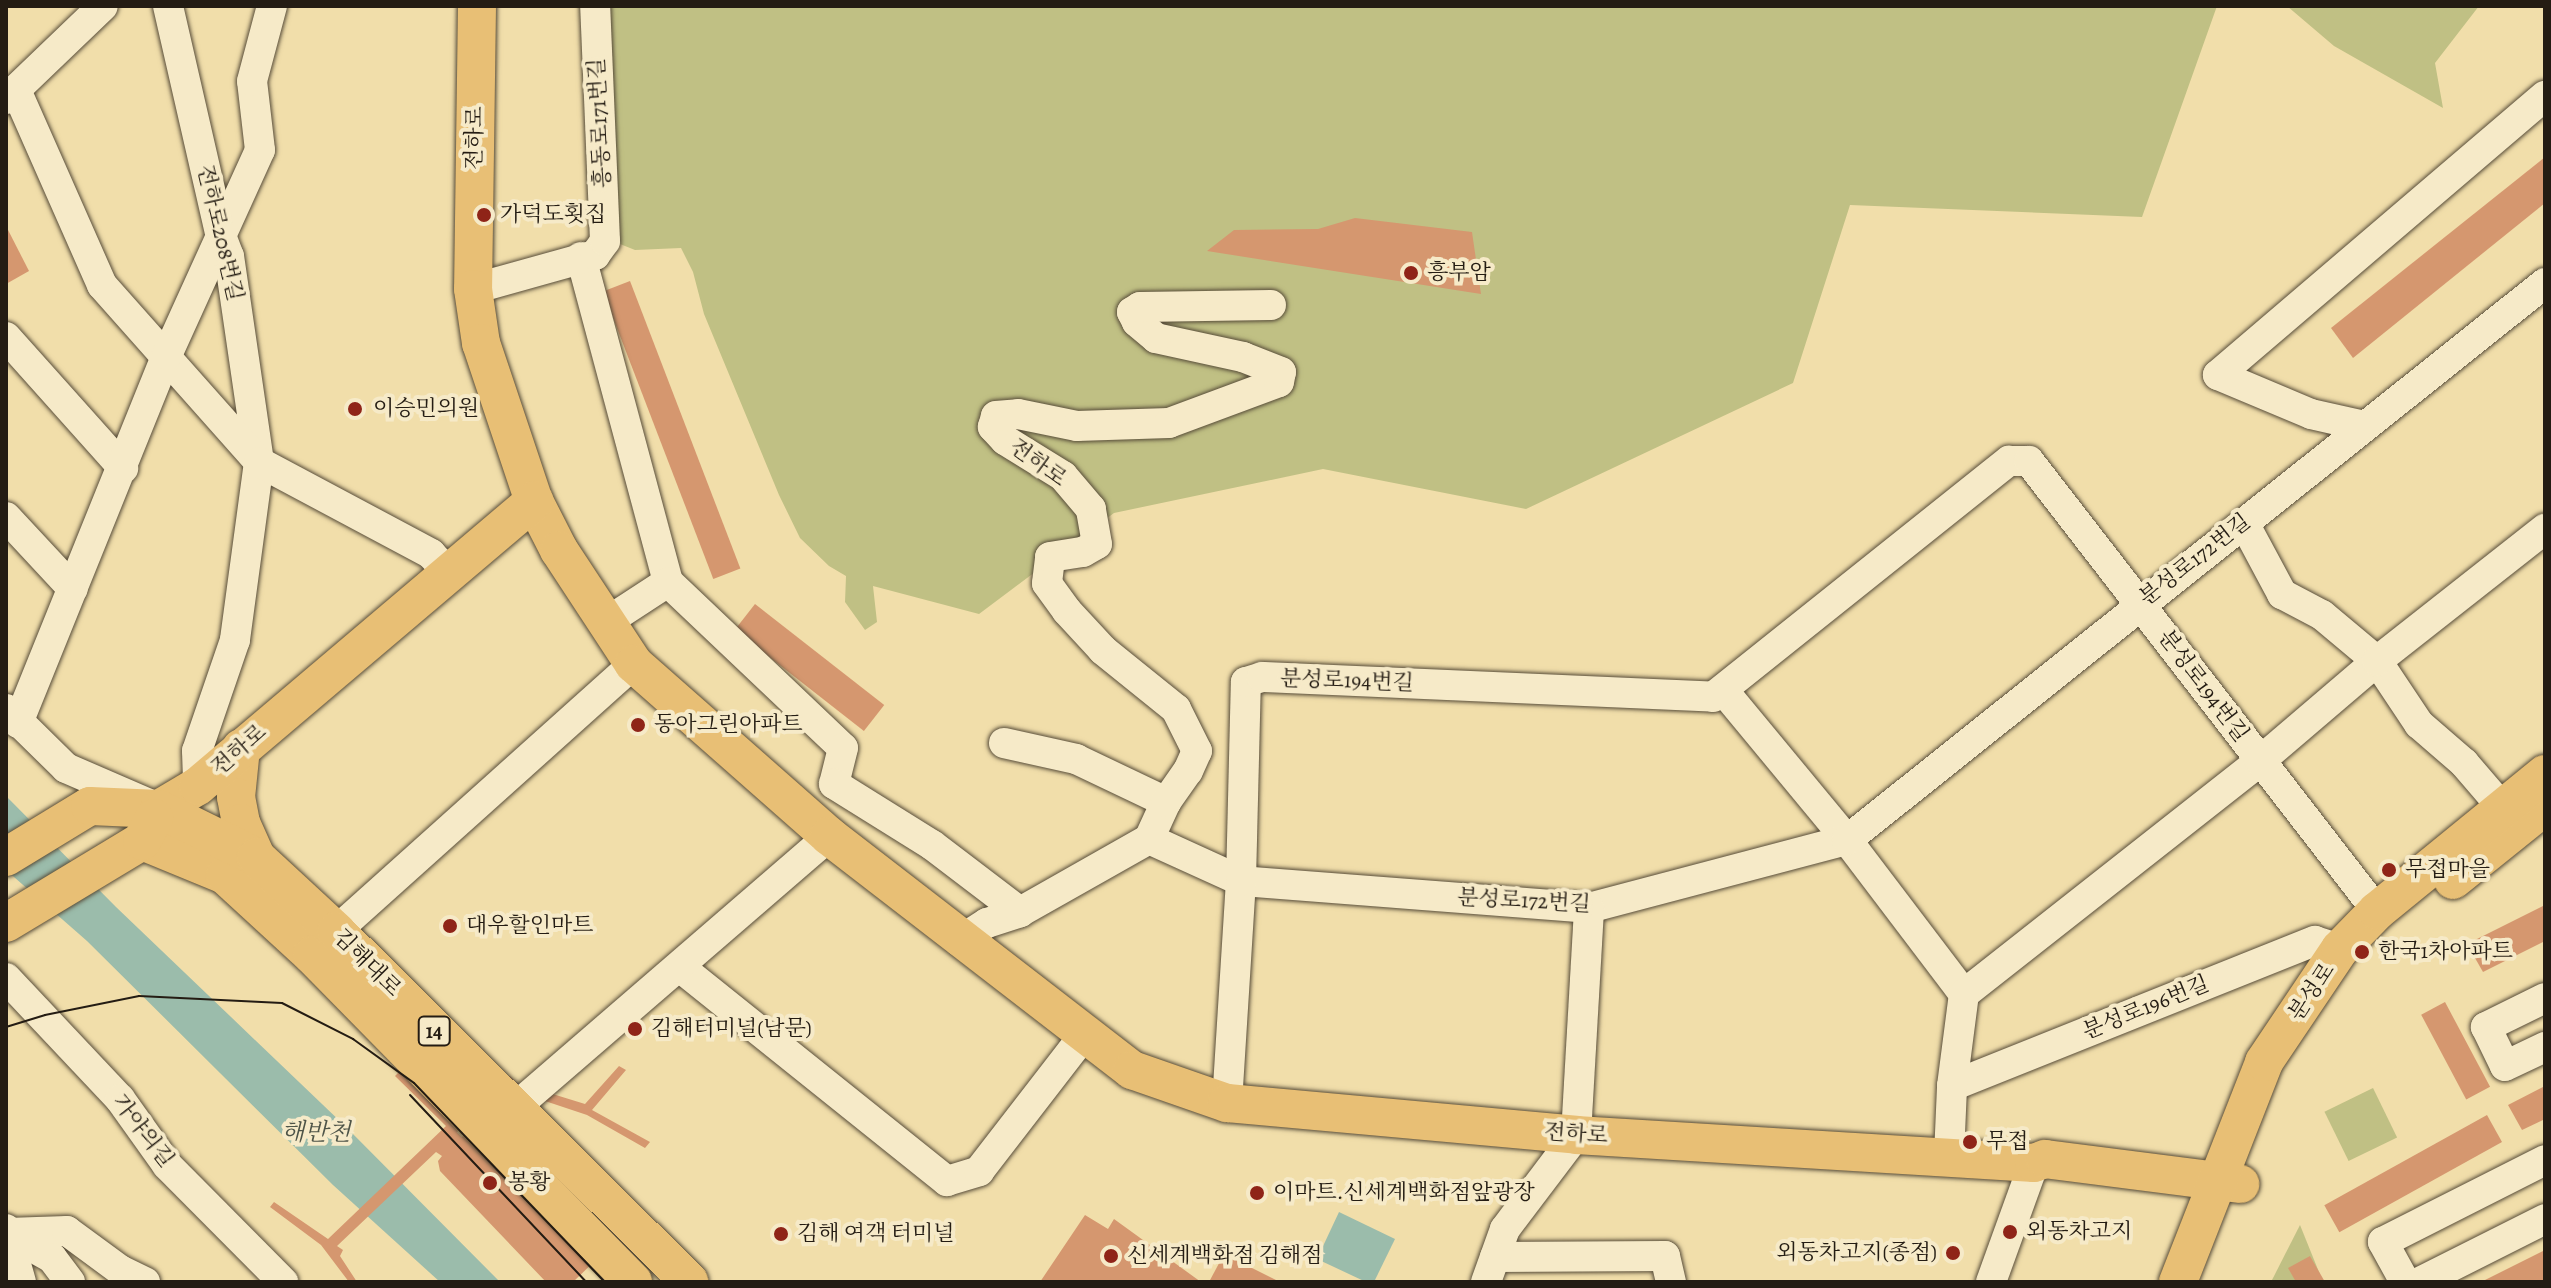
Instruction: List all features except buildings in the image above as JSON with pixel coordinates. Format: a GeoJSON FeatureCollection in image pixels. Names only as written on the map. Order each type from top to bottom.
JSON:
{"type":"FeatureCollection","features":[{"type":"Feature","properties":{"kind":"main road","name":"전하로"},"geometry":{"type":"LineString","coordinates":[[477,6],[473,289],[481,343],[534,501],[559,550],[634,664],[829,836],[959,941],[1132,1070],[1227,1103],[1576,1135],[2034,1163],[2045,1159],[2228,1182]]}},
{"type":"Feature","properties":{"kind":"main road","name":"전하로"},"geometry":{"type":"LineString","coordinates":[[6,923],[151,825],[534,501]]}},
{"type":"Feature","properties":{"kind":"main road"},"geometry":{"type":"LineString","coordinates":[[241,748],[236,797],[241,823],[256,857]]}},
{"type":"Feature","properties":{"kind":"main road","name":"분성로"},"geometry":{"type":"LineString","coordinates":[[2204,1282],[2228,1182],[2264,1062],[2340,949],[2377,911],[2501,806],[2545,774]]}},
{"type":"Feature","properties":{"kind":"main road","name":"14"},"geometry":{"type":"LineString","coordinates":[[6,857],[90,806],[151,825]]}},
{"type":"Feature","properties":{"kind":"main road","name":"분성로"},"geometry":{"type":"LineString","coordinates":[[2178,1282],[2284,1074],[2334,997],[2383,936],[2545,806]]}},
{"type":"Feature","properties":{"kind":"main road","name":"김해대로"},"geometry":{"type":"LineString","coordinates":[[151,825],[256,857],[336,931],[512,1110],[689,1282]]}},
{"type":"Feature","properties":{"kind":"main road","name":"김해대로"},"geometry":{"type":"LineString","coordinates":[[151,825],[225,875],[312,955],[633,1282]]}},
{"type":"Feature","properties":{"kind":"street"},"geometry":{"type":"LineString","coordinates":[[103,6],[11,95],[102,285],[259,462],[431,554],[449,573]]}},
{"type":"Feature","properties":{"kind":"street","name":"전하로208번길"},"geometry":{"type":"LineString","coordinates":[[168,6],[220,233],[229,256],[259,462],[235,640],[197,751],[198,786]]}},
{"type":"Feature","properties":{"kind":"street"},"geometry":{"type":"LineString","coordinates":[[151,825],[66,768],[12,716],[73,589],[167,355],[260,150],[252,81],[272,6]]}},
{"type":"Feature","properties":{"kind":"street","name":"흥동로171번길"},"geometry":{"type":"LineString","coordinates":[[473,289],[595,255],[605,241],[595,6]]}},
{"type":"Feature","properties":{"kind":"street"},"geometry":{"type":"LineString","coordinates":[[2364,426],[2311,414],[2218,375],[2545,96]]}},
{"type":"Feature","properties":{"kind":"street"},"geometry":{"type":"LineString","coordinates":[[581,257],[668,582],[843,748],[834,784],[932,845],[1020,912]]}},
{"type":"Feature","properties":{"kind":"street","name":"분성로172번길"},"geometry":{"type":"LineString","coordinates":[[1241,881],[1589,908],[1847,840],[2545,283]]}},
{"type":"Feature","properties":{"kind":"street","name":"전하로"},"geometry":{"type":"LineString","coordinates":[[1149,839],[1166,802],[1188,771],[1197,751],[1176,709],[1103,650],[1067,611],[1047,583],[1050,557],[1083,552],[1097,544],[1091,509],[1063,476],[1005,440],[993,427],[996,416],[1018,414],[1077,426],[1169,423],[1279,382],[1281,372],[1243,357],[1156,338],[1137,322],[1132,312],[1140,307],[1271,305]]}},
{"type":"Feature","properties":{"kind":"street"},"geometry":{"type":"LineString","coordinates":[[6,337],[123,468]]}},
{"type":"Feature","properties":{"kind":"street","name":"분성로194번길"},"geometry":{"type":"LineString","coordinates":[[1227,1103],[1241,881],[1246,682],[1262,677],[1713,697],[2009,461],[2029,461],[2377,911]]}},
{"type":"Feature","properties":{"kind":"street"},"geometry":{"type":"LineString","coordinates":[[6,517],[73,589]]}},
{"type":"Feature","properties":{"kind":"street"},"geometry":{"type":"LineString","coordinates":[[2244,523],[2282,594],[2322,615],[2377,661],[2419,724],[2464,763],[2501,806]]}},
{"type":"Feature","properties":{"kind":"street"},"geometry":{"type":"LineString","coordinates":[[2260,761],[2377,661],[2545,529]]}},
{"type":"Feature","properties":{"kind":"street"},"geometry":{"type":"LineString","coordinates":[[605,623],[668,582]]}},
{"type":"Feature","properties":{"kind":"street"},"geometry":{"type":"LineString","coordinates":[[336,931],[634,664]]}},
{"type":"Feature","properties":{"kind":"street"},"geometry":{"type":"LineString","coordinates":[[1723,690],[1847,840],[1964,994],[1952,1086],[1949,1156]]}},
{"type":"Feature","properties":{"kind":"street"},"geometry":{"type":"LineString","coordinates":[[1004,743],[1076,759],[1166,802]]}},
{"type":"Feature","properties":{"kind":"street","name":"분성로194번길"},"geometry":{"type":"LineString","coordinates":[[1964,994],[2260,761]]}},
{"type":"Feature","properties":{"kind":"street"},"geometry":{"type":"LineString","coordinates":[[512,1110],[681,968],[829,836]]}},
{"type":"Feature","properties":{"kind":"street"},"geometry":{"type":"LineString","coordinates":[[959,941],[987,923],[1020,912],[1149,839],[1241,881]]}},
{"type":"Feature","properties":{"kind":"street"},"geometry":{"type":"LineString","coordinates":[[1589,908],[1576,1135],[1505,1229],[1490,1270],[1665,1256],[1671,1282]]}},
{"type":"Feature","properties":{"kind":"street","name":"분성로196번길"},"geometry":{"type":"LineString","coordinates":[[1952,1086],[2315,941],[2340,949]]}},
{"type":"Feature","properties":{"kind":"street"},"geometry":{"type":"LineString","coordinates":[[681,968],[947,1181],[979,1171],[1084,1035]]}},
{"type":"Feature","properties":{"kind":"street","name":"가야의길"},"geometry":{"type":"LineString","coordinates":[[6,978],[120,1099],[167,1165],[283,1282]]}},
{"type":"Feature","properties":{"kind":"street"},"geometry":{"type":"LineString","coordinates":[[2545,998],[2486,1027],[2505,1066],[2545,1047]]}},
{"type":"Feature","properties":{"kind":"street"},"geometry":{"type":"LineString","coordinates":[[2405,1282],[2383,1242],[2545,1160]]}},
{"type":"Feature","properties":{"kind":"street"},"geometry":{"type":"LineString","coordinates":[[1991,1282],[2034,1163]]}},
{"type":"Feature","properties":{"kind":"street"},"geometry":{"type":"LineString","coordinates":[[2420,1282],[2545,1219]]}},
{"type":"Feature","properties":{"kind":"street"},"geometry":{"type":"LineString","coordinates":[[6,1231],[21,1282]]}},
{"type":"Feature","properties":{"kind":"street"},"geometry":{"type":"LineString","coordinates":[[6,1231],[52,1258],[70,1282]]}},
{"type":"Feature","properties":{"kind":"street"},"geometry":{"type":"LineString","coordinates":[[6,1231],[67,1231],[120,1270],[145,1282]]}},
{"type":"Feature","properties":{"kind":"green space"},"geometry":{"type":"Polygon","coordinates":[[[610,6],[2217,6],[2142,217],[1850,205],[1793,383],[1526,509],[1323,469],[1114,513],[979,614],[873,586],[877,622],[865,630],[845,602],[846,576],[829,566],[800,538],[779,495],[704,314],[693,272],[681,248],[635,250],[620,244],[592,84],[610,6]]]}},
{"type":"Feature","properties":{"kind":"green space"},"geometry":{"type":"Polygon","coordinates":[[[2287,6],[2479,6],[2435,63],[2443,108],[2334,46],[2287,6]]]}},
{"type":"Feature","properties":{"kind":"green space"},"geometry":{"type":"Polygon","coordinates":[[[2373,1088],[2397,1137],[2349,1161],[2324,1112],[2373,1088]]]}},
{"type":"Feature","properties":{"kind":"green space"},"geometry":{"type":"Polygon","coordinates":[[[2300,1225],[2323,1282],[2271,1282],[2300,1225]]]}},
{"type":"Feature","properties":{"kind":"water","name":"해반천"},"geometry":{"type":"Polygon","coordinates":[[[6,796],[116,907],[345,1126],[500,1282],[440,1282],[333,1185],[87,941],[6,870],[6,796]]]}},
{"type":"Feature","properties":{"kind":"water"},"geometry":{"type":"Polygon","coordinates":[[[1339,1212],[1395,1239],[1374,1282],[1366,1282],[1317,1259],[1339,1212]]]}},
{"type":"Feature","properties":{"kind":"tram line"},"geometry":{"type":"LineString","coordinates":[[6,1027],[45,1015],[139,996],[282,1003],[353,1039],[414,1083],[605,1282]]}},
{"type":"Feature","properties":{"kind":"tram line"},"geometry":{"type":"LineString","coordinates":[[410,1095],[586,1282]]}},
{"type":"Feature","properties":{"kind":"place","name":"가덕도횟집"},"geometry":{"type":"Point","coordinates":[484,215]}},
{"type":"Feature","properties":{"kind":"place","name":"흥부암"},"geometry":{"type":"Point","coordinates":[1411,273]}},
{"type":"Feature","properties":{"kind":"place","name":"이승민의원"},"geometry":{"type":"Point","coordinates":[355,409]}},
{"type":"Feature","properties":{"kind":"place","name":"동아그린아파트"},"geometry":{"type":"Point","coordinates":[638,725]}},
{"type":"Feature","properties":{"kind":"place","name":"무접마을"},"geometry":{"type":"Point","coordinates":[2389,870]}},
{"type":"Feature","properties":{"kind":"place","name":"대우할인마트"},"geometry":{"type":"Point","coordinates":[450,926]}},
{"type":"Feature","properties":{"kind":"place","name":"한국1차아파트"},"geometry":{"type":"Point","coordinates":[2362,952]}},
{"type":"Feature","properties":{"kind":"place","name":"김해터미널(남문)"},"geometry":{"type":"Point","coordinates":[635,1029]}},
{"type":"Feature","properties":{"kind":"place","name":"무접"},"geometry":{"type":"Point","coordinates":[1970,1142]}},
{"type":"Feature","properties":{"kind":"place","name":"봉황"},"geometry":{"type":"Point","coordinates":[490,1183]}},
{"type":"Feature","properties":{"kind":"place","name":"이마트.신세계백화점앞광장"},"geometry":{"type":"Point","coordinates":[1257,1193]}},
{"type":"Feature","properties":{"kind":"place","name":"외동차고지"},"geometry":{"type":"Point","coordinates":[2010,1232]}},
{"type":"Feature","properties":{"kind":"place","name":"김해 여객 터미널"},"geometry":{"type":"Point","coordinates":[781,1234]}},
{"type":"Feature","properties":{"kind":"place","name":"외동차고지(종점)"},"geometry":{"type":"Point","coordinates":[1953,1253]}},
{"type":"Feature","properties":{"kind":"place","name":"신세계백화점 김해점"},"geometry":{"type":"Point","coordinates":[1111,1256]}}]}
